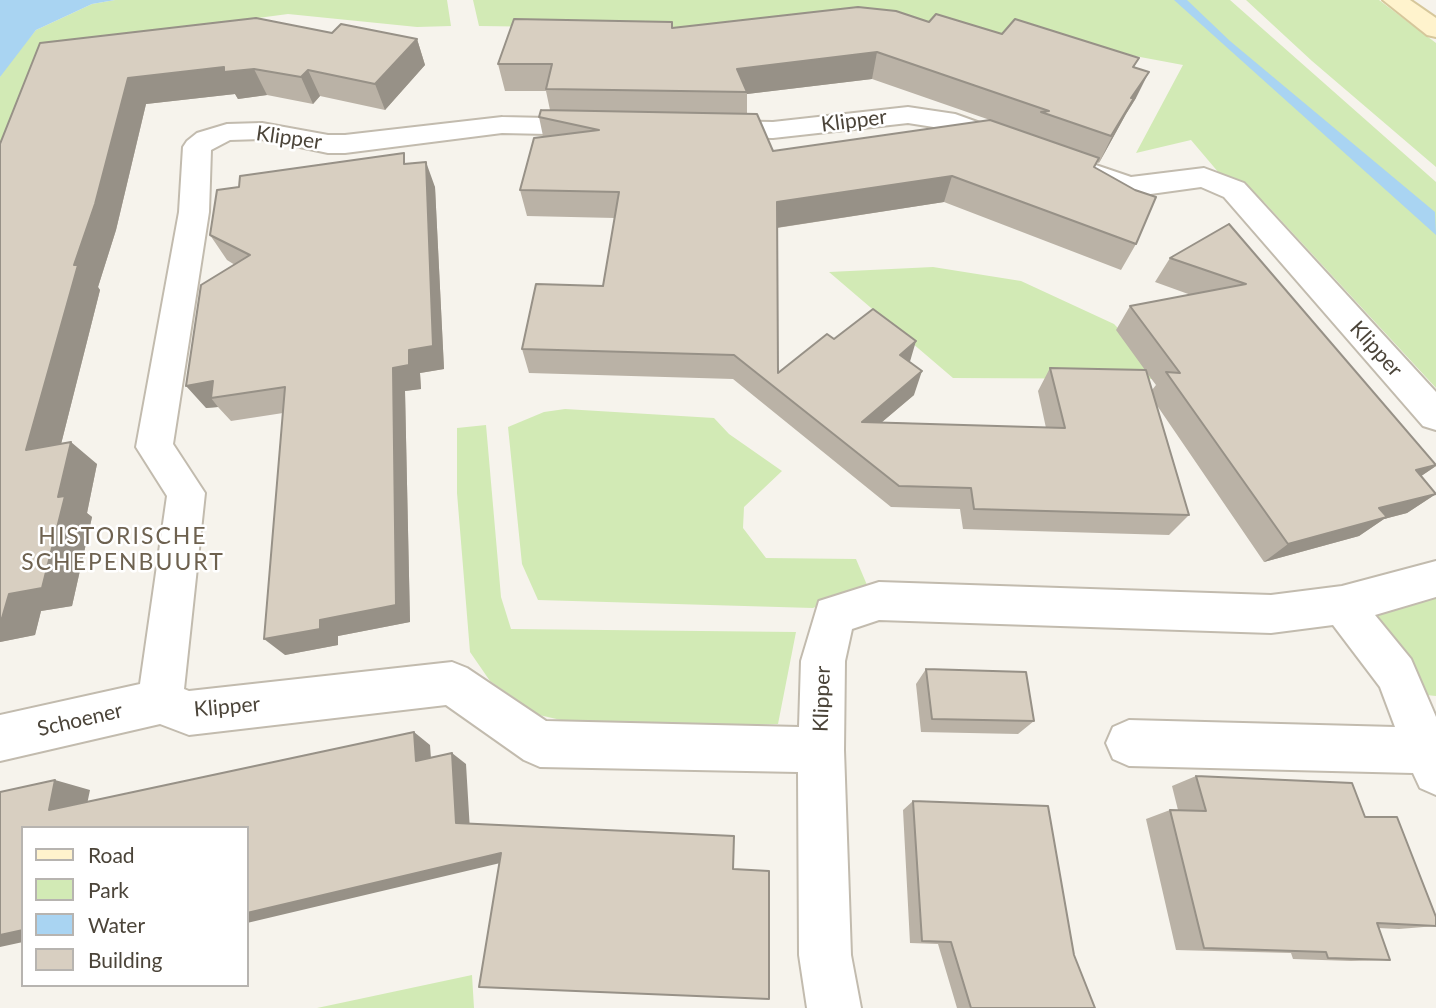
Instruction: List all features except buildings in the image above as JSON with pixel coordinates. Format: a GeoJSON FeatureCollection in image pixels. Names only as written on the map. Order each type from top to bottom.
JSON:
{"type":"FeatureCollection","features":[{"type":"Feature","properties":{"kind":"street"},"geometry":{"type":"LineString","coordinates":[[1395,0],[1436,30]]}},
{"type":"Feature","properties":{"kind":"street","name":"Klipper"},"geometry":{"type":"LineString","coordinates":[[678,129],[772,130],[908,115],[945,120],[1129,187],[1205,177],[1234,190],[1436,416]]}},
{"type":"Feature","properties":{"kind":"street","name":"Klipper"},"geometry":{"type":"LineString","coordinates":[[624,128],[502,125],[345,144],[328,144],[262,131],[227,132],[207,139],[197,147],[194,212],[154,447],[187,493],[160,702],[189,713],[452,682],[540,744],[821,750]]}},
{"type":"Feature","properties":{"kind":"street","name":"Klipper"},"geometry":{"type":"LineString","coordinates":[[834,1008],[825,955],[821,750],[823,661],[834,615],[879,601],[1271,614],[1342,605],[1436,579]]}},
{"type":"Feature","properties":{"kind":"street"},"geometry":{"type":"LineString","coordinates":[[1129,743],[1432,762],[1396,674],[1342,605]]}},
{"type":"Feature","properties":{"kind":"street","name":"Schoener"},"geometry":{"type":"LineString","coordinates":[[0,738],[160,702]]}},
{"type":"Feature","properties":{"kind":"green space"},"geometry":{"type":"Polygon","coordinates":[[[115,0],[447,0],[451,26],[417,27],[288,14],[69,43],[0,146],[0,77],[3,69],[36,30],[92,4],[115,0]]]}},
{"type":"Feature","properties":{"kind":"green space"},"geometry":{"type":"Polygon","coordinates":[[[473,0],[1230,0],[1436,182],[1436,388],[1264,202],[1219,173],[1191,140],[1136,153],[1183,65],[1076,45],[1058,48],[995,33],[479,26],[473,0]]]}},
{"type":"Feature","properties":{"kind":"green space"},"geometry":{"type":"Polygon","coordinates":[[[1246,0],[1379,0],[1436,43],[1436,167],[1312,61],[1246,0]]]}},
{"type":"Feature","properties":{"kind":"green space"},"geometry":{"type":"Polygon","coordinates":[[[933,267],[1021,281],[1114,324],[1167,379],[953,378],[829,272],[933,267]]]}},
{"type":"Feature","properties":{"kind":"green space"},"geometry":{"type":"Polygon","coordinates":[[[565,409],[714,418],[729,434],[782,471],[744,507],[743,528],[766,558],[856,559],[867,585],[813,608],[538,600],[522,564],[508,427],[544,412],[565,409]]]}},
{"type":"Feature","properties":{"kind":"green space"},"geometry":{"type":"Polygon","coordinates":[[[486,425],[501,597],[511,629],[796,632],[778,724],[640,728],[583,725],[539,715],[490,681],[470,652],[457,493],[457,428],[486,425]]]}},
{"type":"Feature","properties":{"kind":"green space"},"geometry":{"type":"Polygon","coordinates":[[[1436,598],[1436,696],[1407,693],[1373,616],[1436,598]]]}},
{"type":"Feature","properties":{"kind":"green space"},"geometry":{"type":"Polygon","coordinates":[[[472,975],[474,1008],[317,1008],[472,975]]]}},
{"type":"Feature","properties":{"kind":"water"},"geometry":{"type":"Polygon","coordinates":[[[0,0],[115,0],[92,4],[36,30],[0,77],[0,0]]]}},
{"type":"Feature","properties":{"kind":"water"},"geometry":{"type":"Polygon","coordinates":[[[1174,0],[1187,0],[1230,41],[1435,212],[1436,235],[1174,0]]]}},
{"type":"Feature","properties":{"kind":"district","name":"HISTORISCHE SCHEPENBUURT"},"geometry":{"type":"Point","coordinates":[123,550]}}]}
